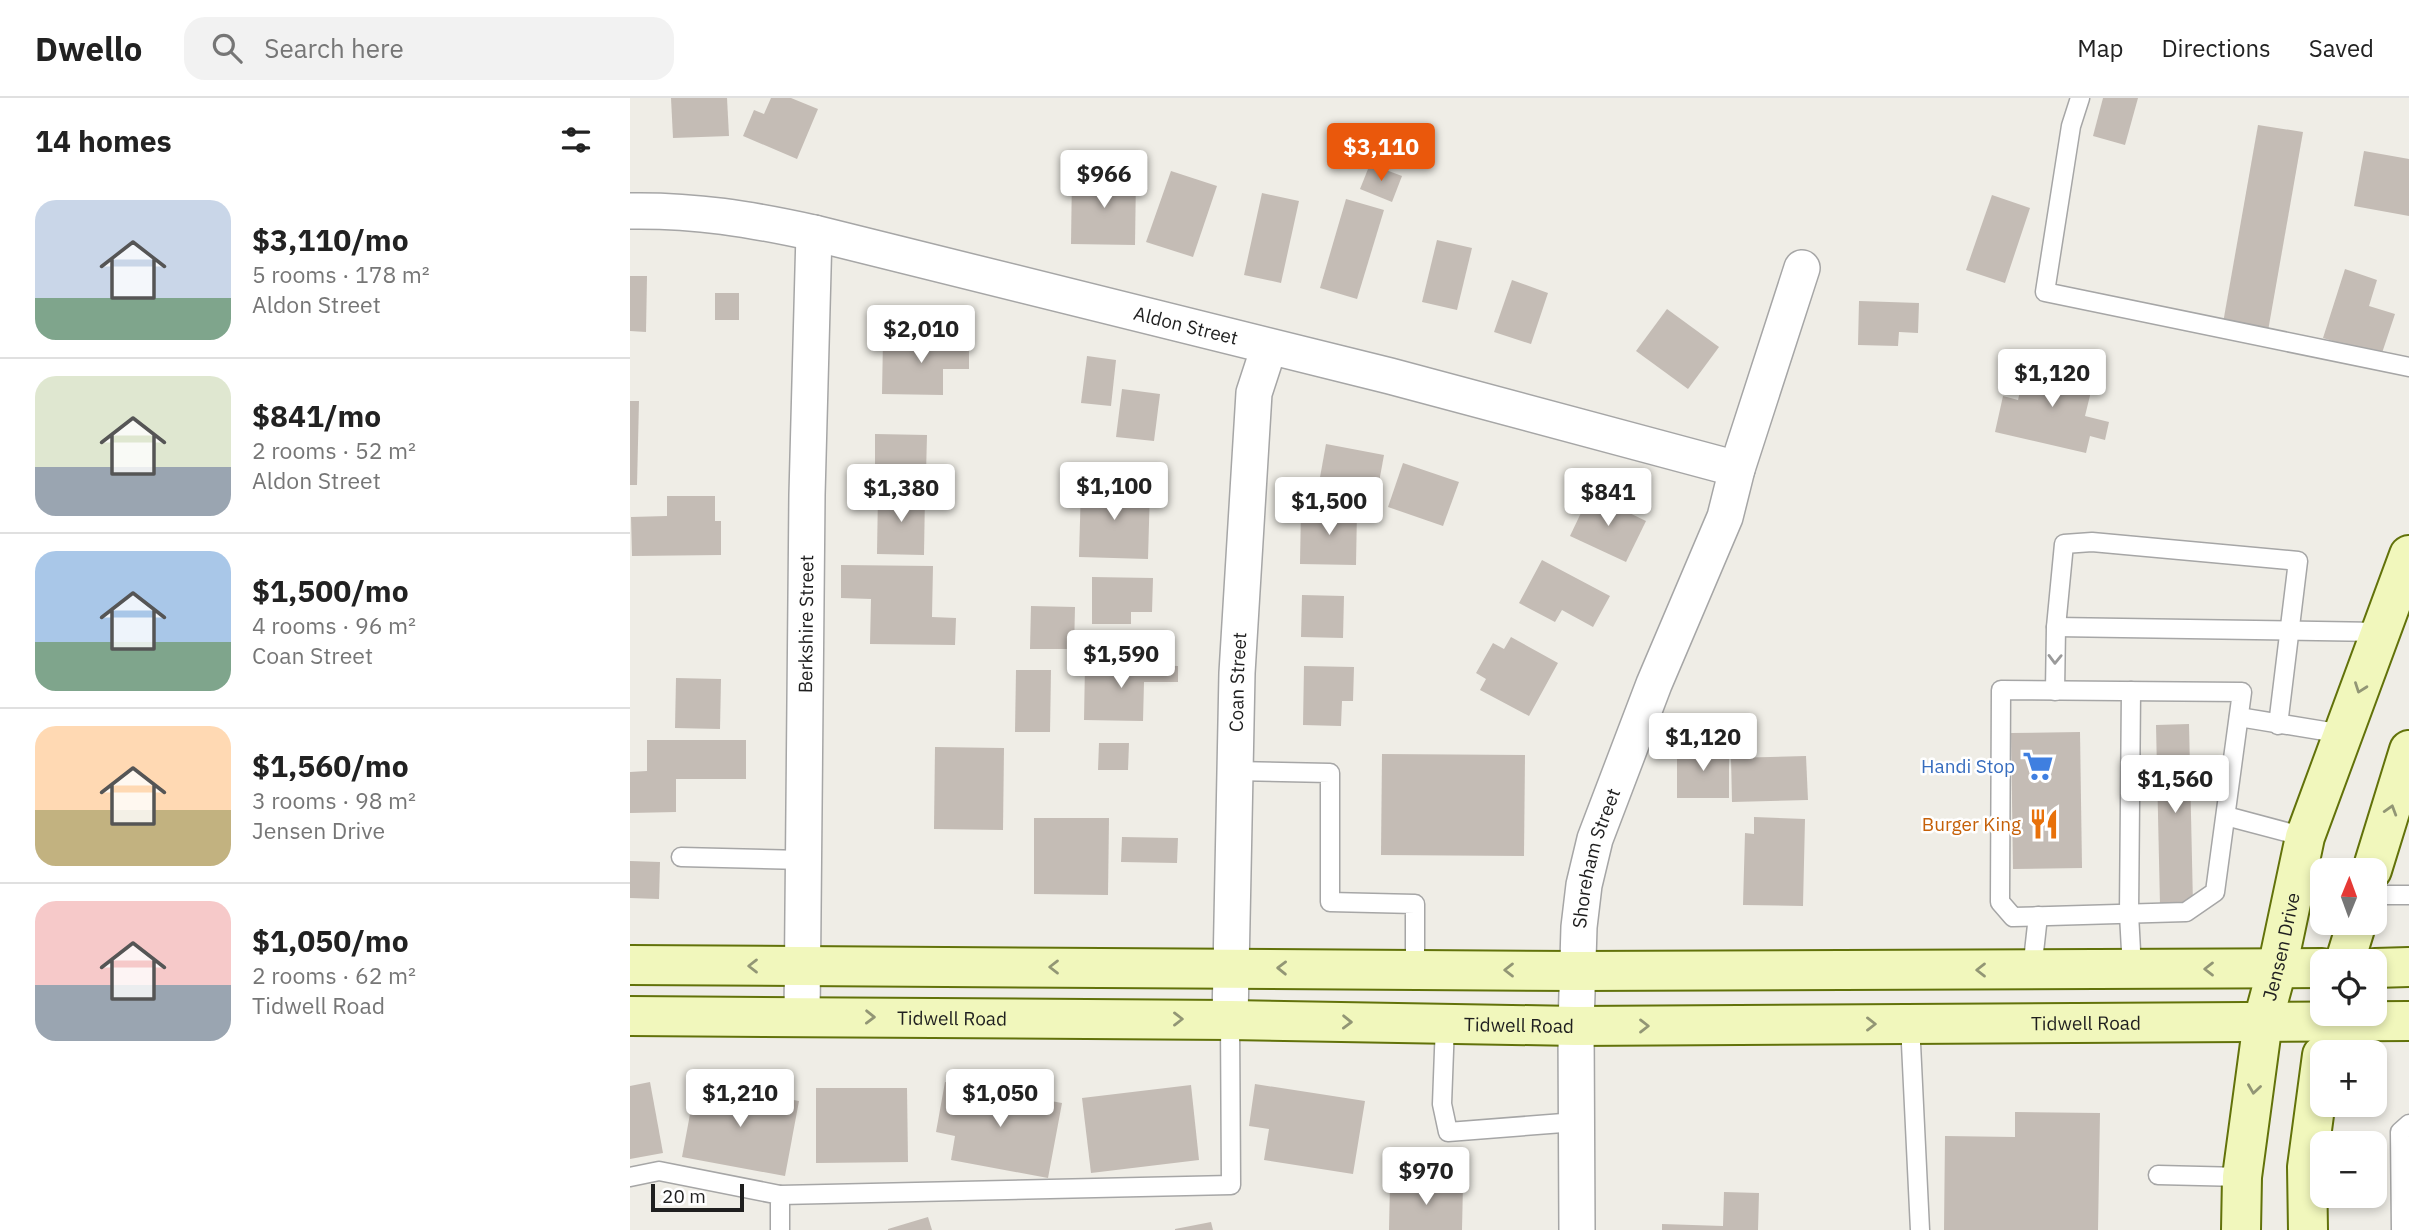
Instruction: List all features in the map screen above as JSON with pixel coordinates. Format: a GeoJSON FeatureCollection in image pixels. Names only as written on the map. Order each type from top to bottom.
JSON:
{"type":"FeatureCollection","features":[{"type":"Feature","properties":{"kind":"main road","name":"Jensen Drive"},"geometry":{"type":"LineString","coordinates":[[2241,1230],[2242,1177],[2263,1021],[2305,837],[2409,555]]}},
{"type":"Feature","properties":{"kind":"main road"},"geometry":{"type":"LineString","coordinates":[[2376,858],[2409,750]]}},
{"type":"Feature","properties":{"kind":"main road"},"geometry":{"type":"LineString","coordinates":[[630,965],[1578,971],[2310,968]]}},
{"type":"Feature","properties":{"kind":"main road"},"geometry":{"type":"LineString","coordinates":[[2387,968],[2409,967]]}},
{"type":"Feature","properties":{"kind":"main road","name":"Tidwell Road"},"geometry":{"type":"LineString","coordinates":[[630,1016],[1230,1020],[1576,1026],[2263,1021],[2325,1036],[2409,1021]]}},
{"type":"Feature","properties":{"kind":"main road"},"geometry":{"type":"LineString","coordinates":[[2308,1230],[2307,1167],[2325,1036]]}},
{"type":"Feature","properties":{"kind":"street","name":"Aldon Street"},"geometry":{"type":"LineString","coordinates":[[630,211],[677,210],[746,218],[814,233],[1390,376],[1737,469]]}},
{"type":"Feature","properties":{"kind":"street","name":"Berkshire Street"},"geometry":{"type":"LineString","coordinates":[[802,1016],[807,495],[814,233]]}},
{"type":"Feature","properties":{"kind":"street","name":"Shoreham Street"},"geometry":{"type":"LineString","coordinates":[[1577,1230],[1578,971],[1583,895],[1595,839],[1649,695],[1725,517],[1737,469],[1802,268]]}},
{"type":"Feature","properties":{"kind":"street","name":"Coan Street"},"geometry":{"type":"LineString","coordinates":[[1230,1020],[1237,673],[1254,393],[1269,348]]}},
{"type":"Feature","properties":{"kind":"lane"},"geometry":{"type":"LineString","coordinates":[[2080,98],[2070,127],[2045,292],[2409,367]]}},
{"type":"Feature","properties":{"kind":"lane"},"geometry":{"type":"LineString","coordinates":[[2055,691],[2056,627],[2064,544],[2092,542],[2298,561],[2278,724]]}},
{"type":"Feature","properties":{"kind":"lane"},"geometry":{"type":"LineString","coordinates":[[2056,627],[2380,632]]}},
{"type":"Feature","properties":{"kind":"lane"},"geometry":{"type":"LineString","coordinates":[[2001,690],[2055,691],[2242,692],[2215,892],[2186,912],[2013,917],[2000,902],[2001,690]]}},
{"type":"Feature","properties":{"kind":"lane"},"geometry":{"type":"LineString","coordinates":[[2131,691],[2129,914],[2132,969]]}},
{"type":"Feature","properties":{"kind":"lane"},"geometry":{"type":"LineString","coordinates":[[2239,717],[2343,734]]}},
{"type":"Feature","properties":{"kind":"lane"},"geometry":{"type":"LineString","coordinates":[[1234,771],[1330,773],[1330,902],[1415,904],[1415,970]]}},
{"type":"Feature","properties":{"kind":"lane"},"geometry":{"type":"LineString","coordinates":[[2226,816],[2305,837]]}},
{"type":"Feature","properties":{"kind":"lane"},"geometry":{"type":"LineString","coordinates":[[681,857],[804,860]]}},
{"type":"Feature","properties":{"kind":"lane"},"geometry":{"type":"LineString","coordinates":[[2387,895],[2409,895]]}},
{"type":"Feature","properties":{"kind":"lane"},"geometry":{"type":"LineString","coordinates":[[2032,970],[2038,916]]}},
{"type":"Feature","properties":{"kind":"lane"},"geometry":{"type":"LineString","coordinates":[[630,1177],[659,1171],[780,1195],[1231,1185],[1230,1020]]}},
{"type":"Feature","properties":{"kind":"lane"},"geometry":{"type":"LineString","coordinates":[[1910,1023],[1920,1230]]}},
{"type":"Feature","properties":{"kind":"lane"},"geometry":{"type":"LineString","coordinates":[[1445,1024],[1442,1104],[1448,1132],[1576,1122]]}},
{"type":"Feature","properties":{"kind":"lane"},"geometry":{"type":"LineString","coordinates":[[2401,1230],[2400,1132],[2409,1124]]}},
{"type":"Feature","properties":{"kind":"lane"},"geometry":{"type":"LineString","coordinates":[[2158,1175],[2242,1177]]}},
{"type":"Feature","properties":{"kind":"lane"},"geometry":{"type":"LineString","coordinates":[[780,1195],[780,1230]]}},
{"type":"Feature","properties":{"kind":"building"},"geometry":{"type":"Polygon","coordinates":[[[671,98],[727,98],[729,136],[673,138],[671,98]]]}},
{"type":"Feature","properties":{"kind":"building"},"geometry":{"type":"Polygon","coordinates":[[[771,98],[791,98],[818,109],[797,159],[743,136],[754,110],[764,114],[771,98]]]}},
{"type":"Feature","properties":{"kind":"building"},"geometry":{"type":"Polygon","coordinates":[[[2103,98],[2138,98],[2125,145],[2093,136],[2103,98]]]}},
{"type":"Feature","properties":{"kind":"building"},"geometry":{"type":"Polygon","coordinates":[[[2258,125],[2303,132],[2268,331],[2223,323],[2258,125]]]}},
{"type":"Feature","properties":{"kind":"building"},"geometry":{"type":"Polygon","coordinates":[[[2364,151],[2409,159],[2409,216],[2354,206],[2364,151]]]}},
{"type":"Feature","properties":{"kind":"building"},"geometry":{"type":"Polygon","coordinates":[[[1370,164],[1402,176],[1392,202],[1360,189],[1370,164]]]}},
{"type":"Feature","properties":{"kind":"building"},"geometry":{"type":"Polygon","coordinates":[[[1171,171],[1217,186],[1193,257],[1146,242],[1171,171]]]}},
{"type":"Feature","properties":{"kind":"building"},"geometry":{"type":"Polygon","coordinates":[[[1072,174],[1136,175],[1135,245],[1071,244],[1072,174]]]}},
{"type":"Feature","properties":{"kind":"building"},"geometry":{"type":"Polygon","coordinates":[[[1262,193],[1299,201],[1281,283],[1244,275],[1262,193]]]}},
{"type":"Feature","properties":{"kind":"building"},"geometry":{"type":"Polygon","coordinates":[[[1992,195],[2030,208],[2005,283],[1966,270],[1992,195]]]}},
{"type":"Feature","properties":{"kind":"building"},"geometry":{"type":"Polygon","coordinates":[[[1346,199],[1384,210],[1357,299],[1320,288],[1346,199]]]}},
{"type":"Feature","properties":{"kind":"building"},"geometry":{"type":"Polygon","coordinates":[[[1437,240],[1472,248],[1457,310],[1422,302],[1437,240]]]}},
{"type":"Feature","properties":{"kind":"building"},"geometry":{"type":"Polygon","coordinates":[[[2345,269],[2377,280],[2369,306],[2395,314],[2381,356],[2323,338],[2345,269]]]}},
{"type":"Feature","properties":{"kind":"building"},"geometry":{"type":"Polygon","coordinates":[[[630,276],[647,276],[646,332],[630,331],[630,276]]]}},
{"type":"Feature","properties":{"kind":"building"},"geometry":{"type":"Polygon","coordinates":[[[1512,280],[1548,293],[1531,344],[1494,332],[1512,280]]]}},
{"type":"Feature","properties":{"kind":"building"},"geometry":{"type":"Polygon","coordinates":[[[715,293],[739,293],[739,320],[715,320],[715,293]]]}},
{"type":"Feature","properties":{"kind":"building"},"geometry":{"type":"Polygon","coordinates":[[[1859,301],[1919,303],[1918,333],[1899,332],[1898,346],[1858,345],[1859,301]]]}},
{"type":"Feature","properties":{"kind":"building"},"geometry":{"type":"Polygon","coordinates":[[[1667,309],[1719,347],[1688,389],[1636,351],[1667,309]]]}},
{"type":"Feature","properties":{"kind":"building"},"geometry":{"type":"Polygon","coordinates":[[[883,339],[969,341],[969,369],[943,369],[943,395],[882,394],[883,339]]]}},
{"type":"Feature","properties":{"kind":"building"},"geometry":{"type":"Polygon","coordinates":[[[1087,356],[1116,360],[1111,406],[1081,403],[1087,356]]]}},
{"type":"Feature","properties":{"kind":"building"},"geometry":{"type":"Polygon","coordinates":[[[2027,360],[2095,375],[2085,416],[2109,422],[2105,440],[2090,436],[2086,453],[1995,432],[2003,396],[2018,400],[2027,360]]]}},
{"type":"Feature","properties":{"kind":"building"},"geometry":{"type":"Polygon","coordinates":[[[1122,389],[1160,394],[1154,441],[1116,437],[1122,389]]]}},
{"type":"Feature","properties":{"kind":"building"},"geometry":{"type":"Polygon","coordinates":[[[630,401],[639,401],[637,485],[630,485],[630,401]]]}},
{"type":"Feature","properties":{"kind":"building"},"geometry":{"type":"Polygon","coordinates":[[[875,434],[927,435],[926,474],[875,473],[875,434]]]}},
{"type":"Feature","properties":{"kind":"building"},"geometry":{"type":"Polygon","coordinates":[[[1326,444],[1384,455],[1375,504],[1317,494],[1326,444]]]}},
{"type":"Feature","properties":{"kind":"building"},"geometry":{"type":"Polygon","coordinates":[[[1403,463],[1459,482],[1443,526],[1388,507],[1403,463]]]}},
{"type":"Feature","properties":{"kind":"building"},"geometry":{"type":"Polygon","coordinates":[[[1081,486],[1150,488],[1148,559],[1079,557],[1081,486]]]}},
{"type":"Feature","properties":{"kind":"building"},"geometry":{"type":"Polygon","coordinates":[[[878,493],[925,494],[924,555],[877,554],[878,493]]]}},
{"type":"Feature","properties":{"kind":"building"},"geometry":{"type":"Polygon","coordinates":[[[1590,494],[1646,521],[1626,562],[1570,536],[1590,494]]]}},
{"type":"Feature","properties":{"kind":"building"},"geometry":{"type":"Polygon","coordinates":[[[667,496],[715,496],[715,521],[721,521],[721,555],[632,556],[631,517],[667,516],[667,496]]]}},
{"type":"Feature","properties":{"kind":"building"},"geometry":{"type":"Polygon","coordinates":[[[1301,509],[1357,510],[1356,565],[1300,564],[1301,509]]]}},
{"type":"Feature","properties":{"kind":"building"},"geometry":{"type":"Polygon","coordinates":[[[1542,560],[1610,596],[1593,627],[1562,610],[1555,622],[1519,603],[1542,560]]]}},
{"type":"Feature","properties":{"kind":"building"},"geometry":{"type":"Polygon","coordinates":[[[841,565],[933,566],[932,617],[956,618],[955,645],[870,644],[871,599],[841,598],[841,565]]]}},
{"type":"Feature","properties":{"kind":"building"},"geometry":{"type":"Polygon","coordinates":[[[1092,577],[1153,578],[1152,612],[1131,612],[1131,624],[1092,624],[1092,577]]]}},
{"type":"Feature","properties":{"kind":"building"},"geometry":{"type":"Polygon","coordinates":[[[1302,595],[1344,596],[1343,638],[1301,637],[1302,595]]]}},
{"type":"Feature","properties":{"kind":"building"},"geometry":{"type":"Polygon","coordinates":[[[1031,606],[1075,607],[1074,649],[1030,649],[1031,606]]]}},
{"type":"Feature","properties":{"kind":"building"},"geometry":{"type":"Polygon","coordinates":[[[1511,637],[1558,663],[1529,716],[1480,690],[1486,679],[1476,673],[1493,643],[1504,649],[1511,637]]]}},
{"type":"Feature","properties":{"kind":"building"},"geometry":{"type":"Polygon","coordinates":[[[1085,664],[1178,666],[1178,682],[1144,682],[1143,721],[1084,720],[1085,664]]]}},
{"type":"Feature","properties":{"kind":"building"},"geometry":{"type":"Polygon","coordinates":[[[1304,666],[1354,667],[1353,701],[1342,701],[1341,726],[1303,725],[1304,666]]]}},
{"type":"Feature","properties":{"kind":"building"},"geometry":{"type":"Polygon","coordinates":[[[1016,670],[1051,670],[1050,732],[1015,732],[1016,670]]]}},
{"type":"Feature","properties":{"kind":"building"},"geometry":{"type":"Polygon","coordinates":[[[676,678],[721,679],[720,729],[675,728],[676,678]]]}},
{"type":"Feature","properties":{"kind":"building"},"geometry":{"type":"Polygon","coordinates":[[[2189,724],[2193,905],[2160,905],[2156,725],[2189,724]]]}},
{"type":"Feature","properties":{"kind":"building"},"geometry":{"type":"Polygon","coordinates":[[[2080,732],[2082,868],[2013,869],[2011,733],[2080,732]]]}},
{"type":"Feature","properties":{"kind":"building"},"geometry":{"type":"Polygon","coordinates":[[[647,740],[746,740],[746,779],[676,779],[676,812],[630,813],[630,772],[647,771],[647,740]]]}},
{"type":"Feature","properties":{"kind":"building"},"geometry":{"type":"Polygon","coordinates":[[[1099,743],[1129,743],[1128,770],[1098,770],[1099,743]]]}},
{"type":"Feature","properties":{"kind":"building"},"geometry":{"type":"Polygon","coordinates":[[[935,747],[1004,748],[1003,830],[934,829],[935,747]]]}},
{"type":"Feature","properties":{"kind":"building"},"geometry":{"type":"Polygon","coordinates":[[[1729,748],[1729,798],[1677,798],[1677,749],[1729,748]]]}},
{"type":"Feature","properties":{"kind":"building"},"geometry":{"type":"Polygon","coordinates":[[[1382,754],[1525,755],[1524,856],[1381,855],[1382,754]]]}},
{"type":"Feature","properties":{"kind":"building"},"geometry":{"type":"Polygon","coordinates":[[[1806,756],[1808,800],[1732,802],[1731,758],[1806,756]]]}},
{"type":"Feature","properties":{"kind":"building"},"geometry":{"type":"Polygon","coordinates":[[[1754,817],[1805,819],[1803,906],[1743,905],[1745,833],[1754,834],[1754,817]]]}},
{"type":"Feature","properties":{"kind":"building"},"geometry":{"type":"Polygon","coordinates":[[[1034,818],[1109,818],[1108,895],[1034,894],[1034,818]]]}},
{"type":"Feature","properties":{"kind":"building"},"geometry":{"type":"Polygon","coordinates":[[[1122,837],[1178,838],[1177,863],[1121,862],[1122,837]]]}},
{"type":"Feature","properties":{"kind":"building"},"geometry":{"type":"Polygon","coordinates":[[[630,861],[660,862],[659,899],[630,898],[630,861]]]}},
{"type":"Feature","properties":{"kind":"building"},"geometry":{"type":"Polygon","coordinates":[[[650,1082],[663,1153],[630,1159],[630,1086],[650,1082]]]}},
{"type":"Feature","properties":{"kind":"building"},"geometry":{"type":"Polygon","coordinates":[[[696,1082],[799,1101],[785,1176],[682,1157],[696,1082]]]}},
{"type":"Feature","properties":{"kind":"building"},"geometry":{"type":"Polygon","coordinates":[[[945,1082],[1062,1103],[1048,1178],[951,1160],[955,1136],[936,1132],[945,1082]]]}},
{"type":"Feature","properties":{"kind":"building"},"geometry":{"type":"Polygon","coordinates":[[[1255,1084],[1365,1101],[1353,1174],[1264,1160],[1269,1129],[1249,1126],[1255,1084]]]}},
{"type":"Feature","properties":{"kind":"building"},"geometry":{"type":"Polygon","coordinates":[[[1191,1085],[1199,1160],[1091,1173],[1082,1098],[1191,1085]]]}},
{"type":"Feature","properties":{"kind":"building"},"geometry":{"type":"Polygon","coordinates":[[[816,1088],[907,1088],[908,1162],[816,1163],[816,1088]]]}},
{"type":"Feature","properties":{"kind":"building"},"geometry":{"type":"Polygon","coordinates":[[[2015,1112],[2100,1113],[2098,1230],[1944,1230],[1945,1136],[2015,1137],[2015,1112]]]}},
{"type":"Feature","properties":{"kind":"building"},"geometry":{"type":"Polygon","coordinates":[[[1390,1183],[1463,1184],[1462,1230],[1389,1230],[1390,1183]]]}},
{"type":"Feature","properties":{"kind":"building"},"geometry":{"type":"Polygon","coordinates":[[[1724,1192],[1759,1193],[1758,1230],[1662,1230],[1662,1224],[1723,1226],[1724,1192]]]}},
{"type":"Feature","properties":{"kind":"building"},"geometry":{"type":"Polygon","coordinates":[[[928,1217],[932,1230],[888,1230],[888,1229],[928,1217]]]}},
{"type":"Feature","properties":{"kind":"building"},"geometry":{"type":"Polygon","coordinates":[[[1211,1222],[1213,1230],[1175,1230],[1175,1229],[1211,1222]]]}},
{"type":"Feature","properties":{"kind":"place","name":"Handi Stop"},"geometry":{"type":"Point","coordinates":[2038,766]}},
{"type":"Feature","properties":{"kind":"place","name":"Burger King"},"geometry":{"type":"Point","coordinates":[2044,824]}}]}
